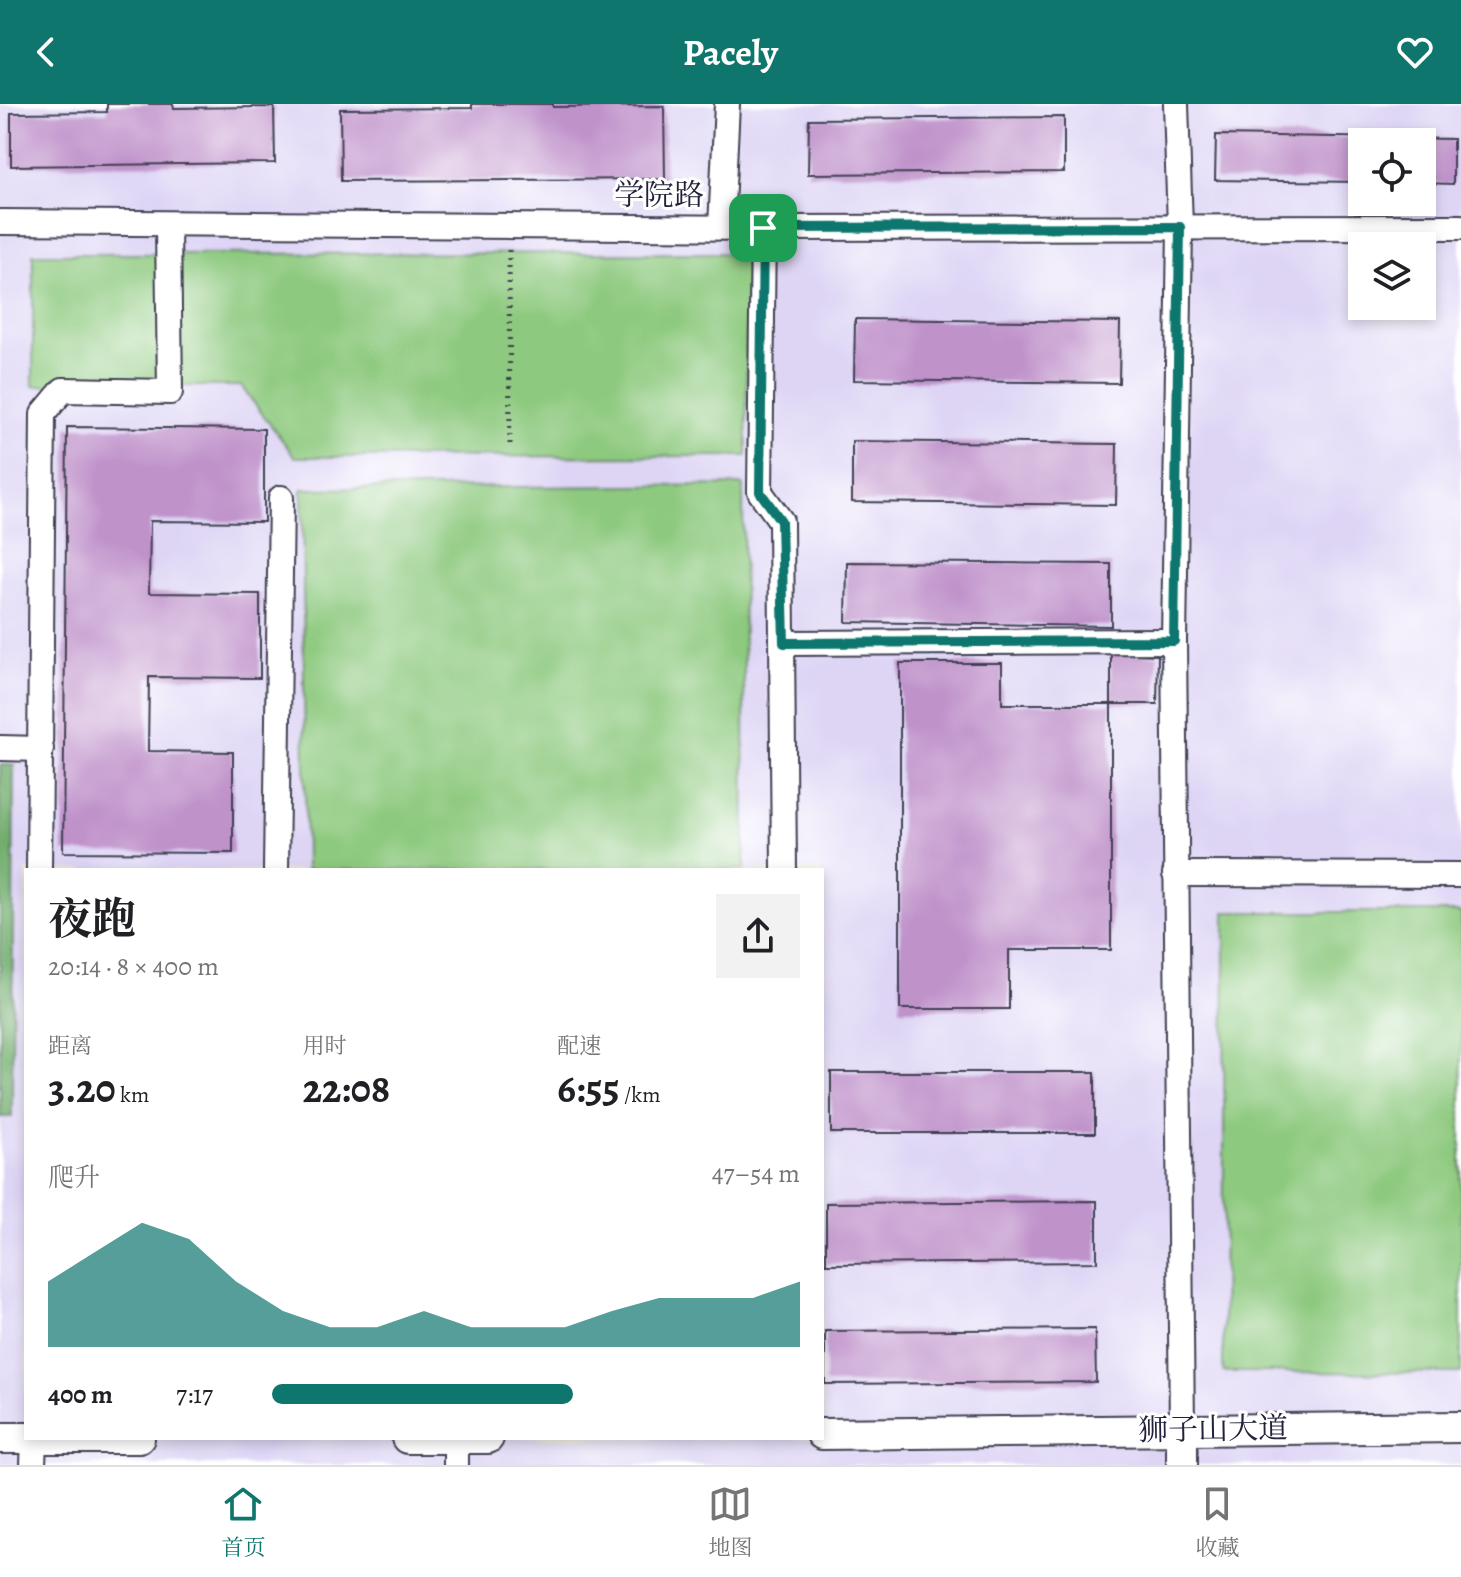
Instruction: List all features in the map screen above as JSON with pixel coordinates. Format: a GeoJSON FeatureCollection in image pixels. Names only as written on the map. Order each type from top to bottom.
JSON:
{"type":"FeatureCollection","features":[{"type":"Feature","properties":{"kind":"street"},"geometry":{"type":"LineString","coordinates":[[721,227],[727,104]]}},
{"type":"Feature","properties":{"kind":"street"},"geometry":{"type":"LineString","coordinates":[[1176,104],[1180,227],[1174,641],[1175,874],[1182,1465]]}},
{"type":"Feature","properties":{"kind":"street","name":"学院路"},"geometry":{"type":"LineString","coordinates":[[0,222],[763,228],[1459,224]]}},
{"type":"Feature","properties":{"kind":"street"},"geometry":{"type":"LineString","coordinates":[[39,868],[43,414],[63,390],[170,392],[168,225]]}},
{"type":"Feature","properties":{"kind":"street"},"geometry":{"type":"LineString","coordinates":[[763,228],[760,492],[781,521],[784,868]]}},
{"type":"Feature","properties":{"kind":"street"},"geometry":{"type":"LineString","coordinates":[[276,868],[281,498]]}},
{"type":"Feature","properties":{"kind":"street"},"geometry":{"type":"LineString","coordinates":[[784,643],[1174,641]]}},
{"type":"Feature","properties":{"kind":"street"},"geometry":{"type":"LineString","coordinates":[[0,748],[41,749]]}},
{"type":"Feature","properties":{"kind":"street"},"geometry":{"type":"LineString","coordinates":[[1175,874],[1461,875]]}},
{"type":"Feature","properties":{"kind":"street","name":"狮子山大道"},"geometry":{"type":"LineString","coordinates":[[824,1434],[1461,1427]]}},
{"type":"Feature","properties":{"kind":"street"},"geometry":{"type":"LineString","coordinates":[[0,1438],[24,1438]]}},
{"type":"Feature","properties":{"kind":"street"},"geometry":{"type":"LineString","coordinates":[[33,1465],[34,1440]]}},
{"type":"Feature","properties":{"kind":"street"},"geometry":{"type":"LineString","coordinates":[[456,1440],[456,1465]]}},
{"type":"Feature","properties":{"kind":"path"},"geometry":{"type":"LineString","coordinates":[[509,226],[510,449]]}},
{"type":"Feature","properties":{"kind":"shaded area"},"geometry":{"type":"Polygon","coordinates":[[[0,104],[1461,104],[1461,1465],[0,1465],[0,104]]]}},
{"type":"Feature","properties":{"kind":"green space"},"geometry":{"type":"Polygon","coordinates":[[[746,253],[747,456],[295,457],[241,386],[33,386],[33,254],[746,253]]]}},
{"type":"Feature","properties":{"kind":"green space"},"geometry":{"type":"Polygon","coordinates":[[[743,485],[745,868],[306,868],[302,489],[743,485]]]}},
{"type":"Feature","properties":{"kind":"green space"},"geometry":{"type":"Polygon","coordinates":[[[0,765],[14,765],[12,1117],[0,1117],[0,765]]]}},
{"type":"Feature","properties":{"kind":"green space"},"geometry":{"type":"Polygon","coordinates":[[[1225,912],[1461,912],[1461,1373],[1223,1372],[1225,912]]]}},
{"type":"Feature","properties":{"kind":"building"},"geometry":{"type":"Polygon","coordinates":[[[107,104],[173,104],[174,108],[274,107],[275,163],[11,166],[11,113],[107,112],[107,104]]]}},
{"type":"Feature","properties":{"kind":"building"},"geometry":{"type":"Polygon","coordinates":[[[472,104],[664,106],[665,179],[341,181],[340,109],[472,108],[472,104]]]}},
{"type":"Feature","properties":{"kind":"building"},"geometry":{"type":"Polygon","coordinates":[[[1064,117],[1064,172],[808,174],[809,119],[1064,117]]]}},
{"type":"Feature","properties":{"kind":"building"},"geometry":{"type":"Polygon","coordinates":[[[1216,135],[1348,137],[1348,182],[1215,180],[1216,135]]]}},
{"type":"Feature","properties":{"kind":"building"},"geometry":{"type":"Polygon","coordinates":[[[1436,139],[1453,139],[1453,184],[1436,183],[1436,139]]]}},
{"type":"Feature","properties":{"kind":"building"},"geometry":{"type":"Polygon","coordinates":[[[855,319],[1120,322],[1119,383],[854,380],[855,319]]]}},
{"type":"Feature","properties":{"kind":"building"},"geometry":{"type":"Polygon","coordinates":[[[67,427],[264,429],[264,522],[150,521],[149,593],[260,594],[260,678],[149,677],[148,751],[233,752],[233,853],[63,852],[67,427]]]}},
{"type":"Feature","properties":{"kind":"building"},"geometry":{"type":"Polygon","coordinates":[[[852,441],[1117,444],[1116,505],[852,502],[852,441]]]}},
{"type":"Feature","properties":{"kind":"building"},"geometry":{"type":"Polygon","coordinates":[[[847,562],[1111,564],[1111,626],[846,622],[847,562]]]}},
{"type":"Feature","properties":{"kind":"building"},"geometry":{"type":"Polygon","coordinates":[[[1111,653],[1158,655],[1157,704],[1111,704],[1111,653]]]}},
{"type":"Feature","properties":{"kind":"building"},"geometry":{"type":"Polygon","coordinates":[[[900,663],[1002,663],[1002,704],[1111,704],[1111,950],[1009,950],[1009,1009],[900,1009],[900,663]]]}},
{"type":"Feature","properties":{"kind":"building"},"geometry":{"type":"Polygon","coordinates":[[[831,1072],[1095,1072],[1095,1133],[831,1133],[831,1072]]]}},
{"type":"Feature","properties":{"kind":"building"},"geometry":{"type":"Polygon","coordinates":[[[1097,1201],[1097,1262],[826,1264],[826,1203],[1097,1201]]]}},
{"type":"Feature","properties":{"kind":"building"},"geometry":{"type":"Polygon","coordinates":[[[1095,1329],[1096,1382],[825,1384],[825,1331],[1095,1329]]]}},
{"type":"Feature","properties":{"kind":"route"},"geometry":{"type":"LineString","coordinates":[[1180,227],[1174,641],[784,643],[781,521],[760,492],[763,228],[1180,227]]}}]}
